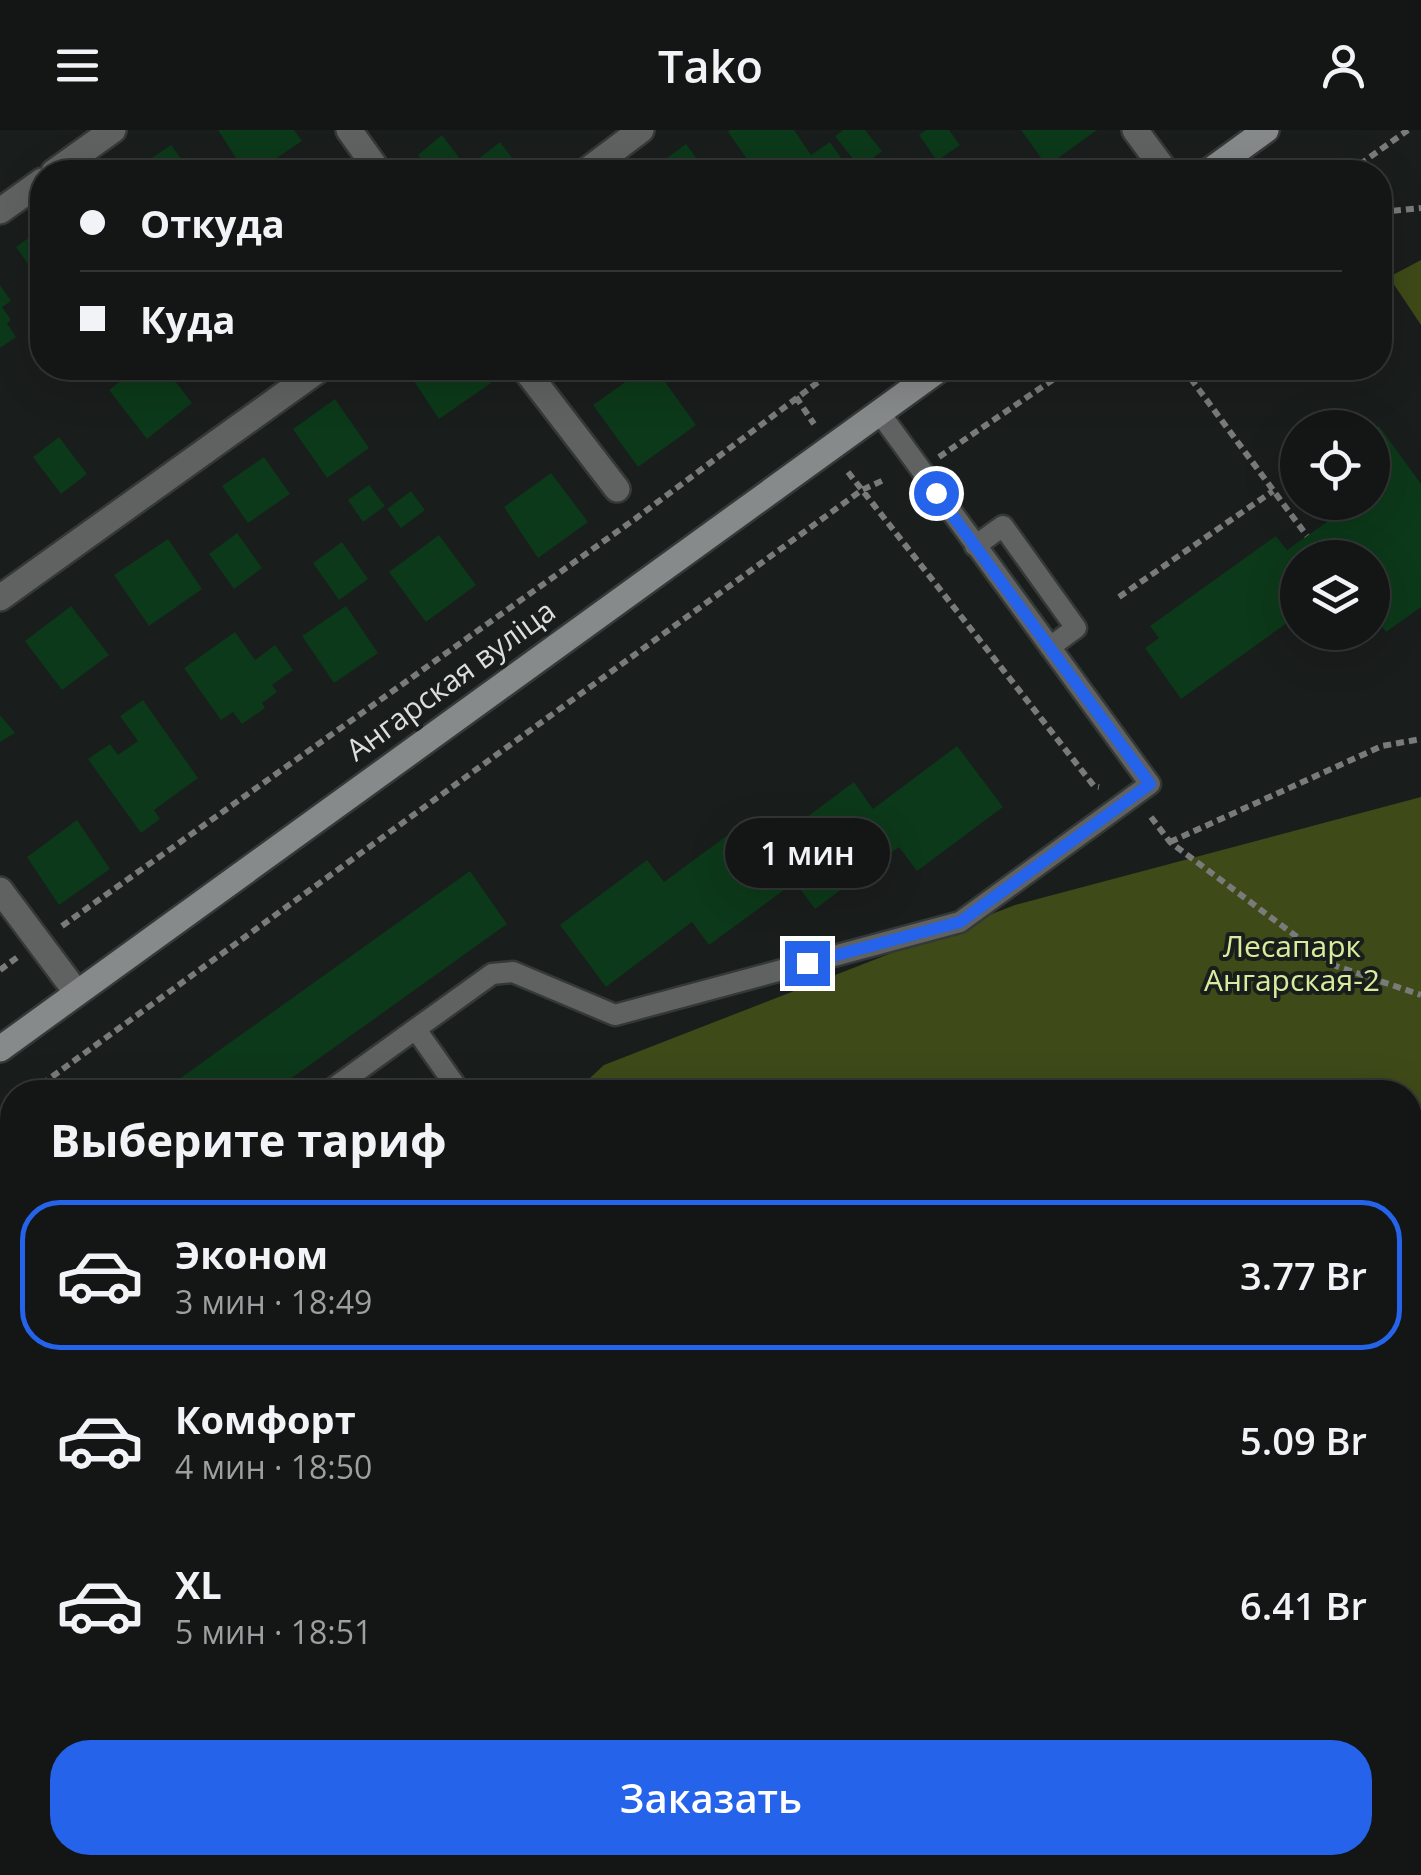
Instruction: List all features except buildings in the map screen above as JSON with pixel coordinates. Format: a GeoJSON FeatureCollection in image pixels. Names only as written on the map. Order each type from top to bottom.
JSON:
{"type":"FeatureCollection","features":[{"type":"Feature","properties":{"kind":"main road"},"geometry":{"type":"LineString","coordinates":[[1225,160],[1266,130]]}},
{"type":"Feature","properties":{"kind":"main road","name":"Ангарская вуліца"},"geometry":{"type":"LineString","coordinates":[[0,1049],[924,380]]}},
{"type":"Feature","properties":{"kind":"street"},"geometry":{"type":"LineString","coordinates":[[71,160],[113,130]]}},
{"type":"Feature","properties":{"kind":"street"},"geometry":{"type":"LineString","coordinates":[[349,130],[370,160]]}},
{"type":"Feature","properties":{"kind":"street"},"geometry":{"type":"LineString","coordinates":[[601,160],[640,130]]}},
{"type":"Feature","properties":{"kind":"street"},"geometry":{"type":"LineString","coordinates":[[1149,135],[1160,160]]}},
{"type":"Feature","properties":{"kind":"street"},"geometry":{"type":"LineString","coordinates":[[0,211],[30,190]]}},
{"type":"Feature","properties":{"kind":"street"},"geometry":{"type":"LineString","coordinates":[[0,598],[304,380]]}},
{"type":"Feature","properties":{"kind":"street"},"geometry":{"type":"LineString","coordinates":[[533,380],[617,489]]}},
{"type":"Feature","properties":{"kind":"street"},"geometry":{"type":"LineString","coordinates":[[0,890],[77,993]]}},
{"type":"Feature","properties":{"kind":"lane"},"geometry":{"type":"LineString","coordinates":[[346,1080],[492,974],[513,972],[615,1015],[960,922],[1150,784],[879,412]]}},
{"type":"Feature","properties":{"kind":"lane"},"geometry":{"type":"LineString","coordinates":[[975,546],[1004,526],[1076,628],[1050,647]]}},
{"type":"Feature","properties":{"kind":"lane"},"geometry":{"type":"LineString","coordinates":[[417,1031],[452,1080]]}},
{"type":"Feature","properties":{"kind":"path"},"geometry":{"type":"LineString","coordinates":[[1365,160],[1408,130]]}},
{"type":"Feature","properties":{"kind":"path"},"geometry":{"type":"LineString","coordinates":[[1392,211],[1421,208]]}},
{"type":"Feature","properties":{"kind":"path"},"geometry":{"type":"LineString","coordinates":[[0,970],[635,519],[820,380]]}},
{"type":"Feature","properties":{"kind":"path"},"geometry":{"type":"LineString","coordinates":[[931,460],[949,453],[1053,380]]}},
{"type":"Feature","properties":{"kind":"path"},"geometry":{"type":"LineString","coordinates":[[1192,380],[1307,536]]}},
{"type":"Feature","properties":{"kind":"path"},"geometry":{"type":"LineString","coordinates":[[796,397],[814,424]]}},
{"type":"Feature","properties":{"kind":"path"},"geometry":{"type":"LineString","coordinates":[[848,472],[862,490]]}},
{"type":"Feature","properties":{"kind":"path"},"geometry":{"type":"LineString","coordinates":[[48,1080],[862,490],[886,479]]}},
{"type":"Feature","properties":{"kind":"path"},"geometry":{"type":"LineString","coordinates":[[1119,598],[1274,491]]}},
{"type":"Feature","properties":{"kind":"path"},"geometry":{"type":"LineString","coordinates":[[1170,842],[1382,746],[1421,739]]}},
{"type":"Feature","properties":{"kind":"green space"},"geometry":{"type":"Polygon","coordinates":[[[1421,260],[1421,325],[1392,282],[1392,275],[1421,260]]]}},
{"type":"Feature","properties":{"kind":"green space","name":"Лесапарк Ангарская-2"},"geometry":{"type":"Polygon","coordinates":[[[1421,797],[1421,1080],[588,1080],[604,1065],[1015,905],[1421,797]]]}},
{"type":"Feature","properties":{"kind":"route"},"geometry":{"type":"LineString","coordinates":[[807,963],[960,922],[1150,784],[936,493]]}}]}
